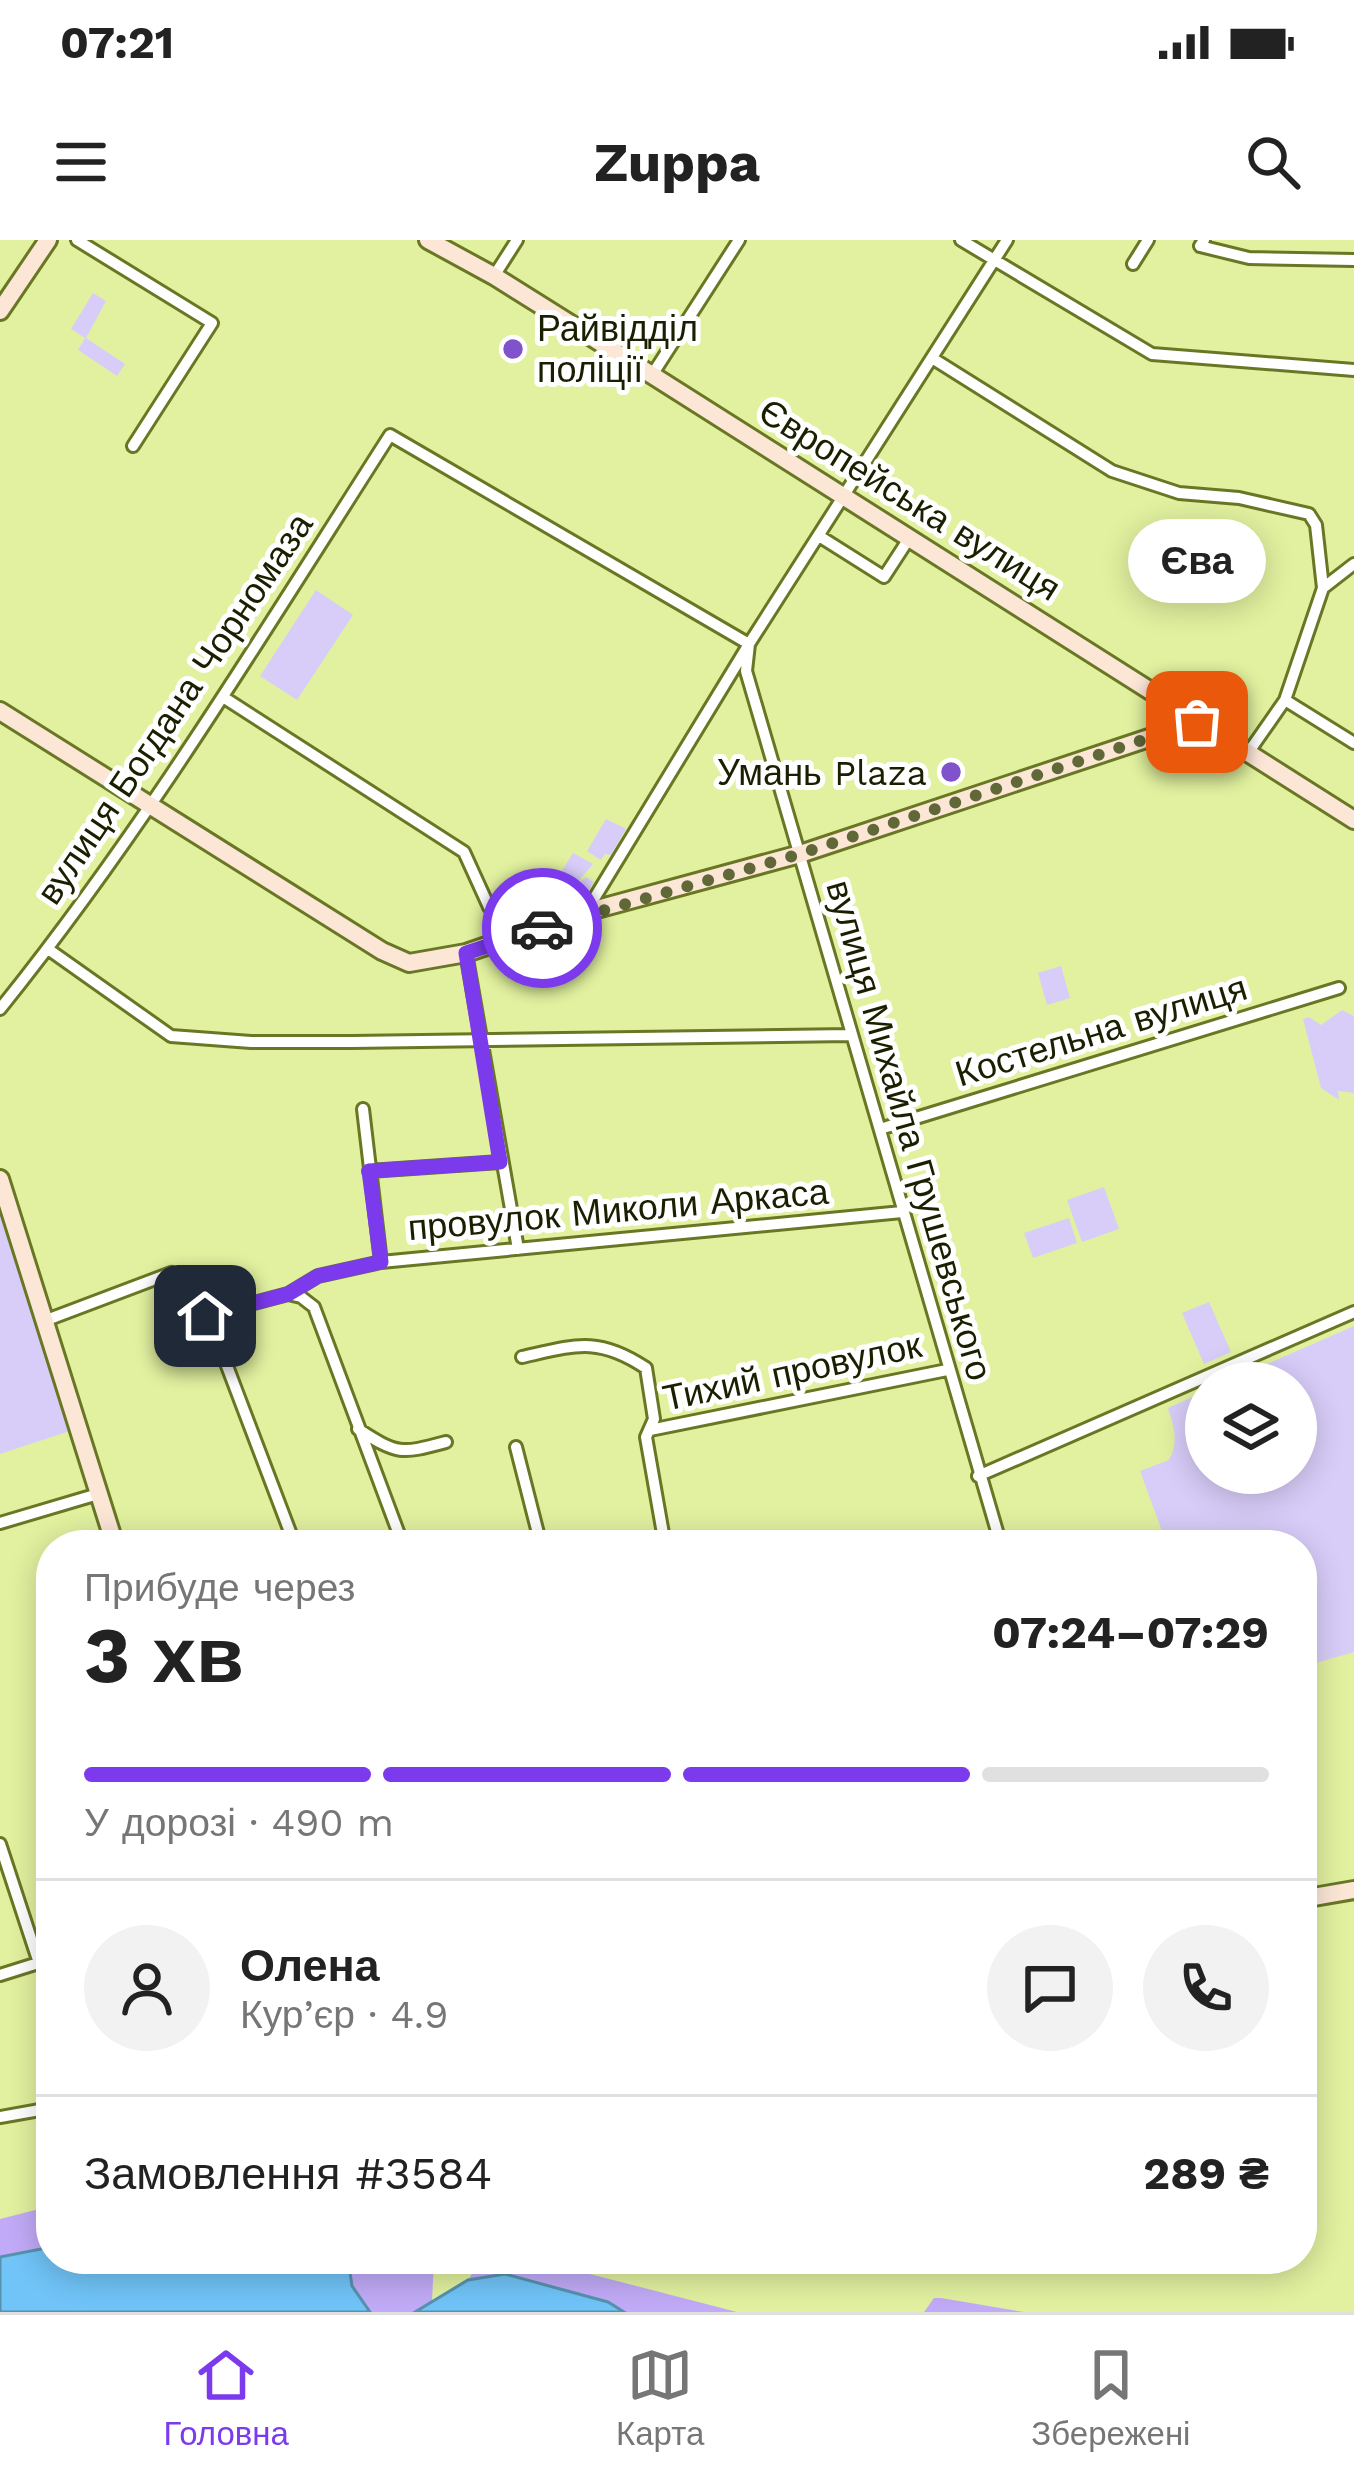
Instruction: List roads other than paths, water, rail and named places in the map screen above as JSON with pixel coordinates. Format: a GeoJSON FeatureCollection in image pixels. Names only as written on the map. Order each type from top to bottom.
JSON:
{"type":"FeatureCollection","features":[{"type":"Feature","properties":{"kind":"street"},"geometry":{"type":"LineString","coordinates":[[0,310],[48,240]]}},
{"type":"Feature","properties":{"kind":"street"},"geometry":{"type":"LineString","coordinates":[[77,240],[212,323],[133,446]]}},
{"type":"Feature","properties":{"kind":"street","name":"Європейська вулиця"},"geometry":{"type":"LineString","coordinates":[[428,240],[494,276],[1354,820]]}},
{"type":"Feature","properties":{"kind":"street"},"geometry":{"type":"LineString","coordinates":[[494,276],[517,240]]}},
{"type":"Feature","properties":{"kind":"street"},"geometry":{"type":"LineString","coordinates":[[652,375],[739,240]]}},
{"type":"Feature","properties":{"kind":"street"},"geometry":{"type":"LineString","coordinates":[[962,240],[1152,354],[1354,370]]}},
{"type":"Feature","properties":{"kind":"street"},"geometry":{"type":"LineString","coordinates":[[586,912],[748,644],[1007,240]]}},
{"type":"Feature","properties":{"kind":"street"},"geometry":{"type":"LineString","coordinates":[[1133,264],[1148,240]]}},
{"type":"Feature","properties":{"kind":"street"},"geometry":{"type":"LineString","coordinates":[[1204,240],[1200,246],[1249,258],[1354,260]]}},
{"type":"Feature","properties":{"kind":"street"},"geometry":{"type":"LineString","coordinates":[[932,358],[1112,471],[1178,494],[1239,497],[1309,514],[1316,525],[1323,587],[1285,700],[1248,753]]}},
{"type":"Feature","properties":{"kind":"street","name":"вулиця Богдана Чорномаза"},"geometry":{"type":"LineString","coordinates":[[0,1009],[151,805],[390,435],[748,644]]}},
{"type":"Feature","properties":{"kind":"street"},"geometry":{"type":"LineString","coordinates":[[819,536],[884,577],[910,537]]}},
{"type":"Feature","properties":{"kind":"street"},"geometry":{"type":"LineString","coordinates":[[1323,587],[1354,564]]}},
{"type":"Feature","properties":{"kind":"street","name":"вулиця Михайла Грушевського"},"geometry":{"type":"LineString","coordinates":[[748,644],[746,671],[995,1530]]}},
{"type":"Feature","properties":{"kind":"street"},"geometry":{"type":"LineString","coordinates":[[223,697],[464,852],[489,907],[515,938]]}},
{"type":"Feature","properties":{"kind":"street"},"geometry":{"type":"LineString","coordinates":[[1285,700],[1354,743]]}},
{"type":"Feature","properties":{"kind":"street"},"geometry":{"type":"LineString","coordinates":[[0,711],[397,959],[423,963],[515,938],[586,912],[800,854],[1197,722]]}},
{"type":"Feature","properties":{"kind":"street"},"geometry":{"type":"LineString","coordinates":[[48,949],[171,1036],[250,1042],[850,1035]]}},
{"type":"Feature","properties":{"kind":"street"},"geometry":{"type":"LineString","coordinates":[[466,953],[518,1249]]}},
{"type":"Feature","properties":{"kind":"street","name":"Костельна вулиця"},"geometry":{"type":"LineString","coordinates":[[880,1129],[1339,988]]}},
{"type":"Feature","properties":{"kind":"street"},"geometry":{"type":"LineString","coordinates":[[364,1109],[381,1262]]}},
{"type":"Feature","properties":{"kind":"street"},"geometry":{"type":"LineString","coordinates":[[369,1171],[500,1162]]}},
{"type":"Feature","properties":{"kind":"street"},"geometry":{"type":"LineString","coordinates":[[0,1179],[110,1530]]}},
{"type":"Feature","properties":{"kind":"street","name":"провулок Миколи Аркаса"},"geometry":{"type":"LineString","coordinates":[[205,1316],[288,1294],[318,1276],[381,1262],[902,1212]]}},
{"type":"Feature","properties":{"kind":"street"},"geometry":{"type":"LineString","coordinates":[[44,1321],[171,1273],[190,1309],[205,1316],[221,1346],[289,1530]]}},
{"type":"Feature","properties":{"kind":"street"},"geometry":{"type":"LineString","coordinates":[[288,1294],[314,1307],[397,1530]]}},
{"type":"Feature","properties":{"kind":"street"},"geometry":{"type":"LineString","coordinates":[[979,1476],[1354,1312]]}},
{"type":"Feature","properties":{"kind":"street"},"geometry":{"type":"LineString","coordinates":[[522,1357],[573,1346],[615,1348],[646,1368],[655,1419],[646,1437],[662,1530]]}},
{"type":"Feature","properties":{"kind":"street","name":"Тихий провулок"},"geometry":{"type":"LineString","coordinates":[[650,1430],[946,1370]]}},
{"type":"Feature","properties":{"kind":"street"},"geometry":{"type":"LineString","coordinates":[[358,1429],[399,1453],[446,1442]]}},
{"type":"Feature","properties":{"kind":"street"},"geometry":{"type":"LineString","coordinates":[[516,1447],[537,1530]]}},
{"type":"Feature","properties":{"kind":"street"},"geometry":{"type":"LineString","coordinates":[[0,1523],[98,1494]]}},
{"type":"Feature","properties":{"kind":"street"},"geometry":{"type":"LineString","coordinates":[[0,1844],[36,1938]]}},
{"type":"Feature","properties":{"kind":"street"},"geometry":{"type":"LineString","coordinates":[[1317,1896],[1354,1890]]}},
{"type":"Feature","properties":{"kind":"street"},"geometry":{"type":"LineString","coordinates":[[0,1975],[36,1964]]}},
{"type":"Feature","properties":{"kind":"street"},"geometry":{"type":"LineString","coordinates":[[0,2117],[36,2111]]}},
{"type":"Feature","properties":{"kind":"water"},"geometry":{"type":"Polygon","coordinates":[[[36,2250],[36,2274],[350,2274],[352,2286],[370,2312],[0,2312],[0,2257],[36,2250]]]}},
{"type":"Feature","properties":{"kind":"water"},"geometry":{"type":"Polygon","coordinates":[[[505,2274],[608,2302],[624,2312],[415,2312],[468,2280],[505,2274]]]}},
{"type":"Feature","properties":{"kind":"place","name":"Райвідділ поліції"},"geometry":{"type":"Point","coordinates":[513,349]}},
{"type":"Feature","properties":{"kind":"place","name":"Єва"},"geometry":{"type":"Point","coordinates":[1197,722]}},
{"type":"Feature","properties":{"kind":"place","name":"Умань Plaza"},"geometry":{"type":"Point","coordinates":[951,772]}}]}
